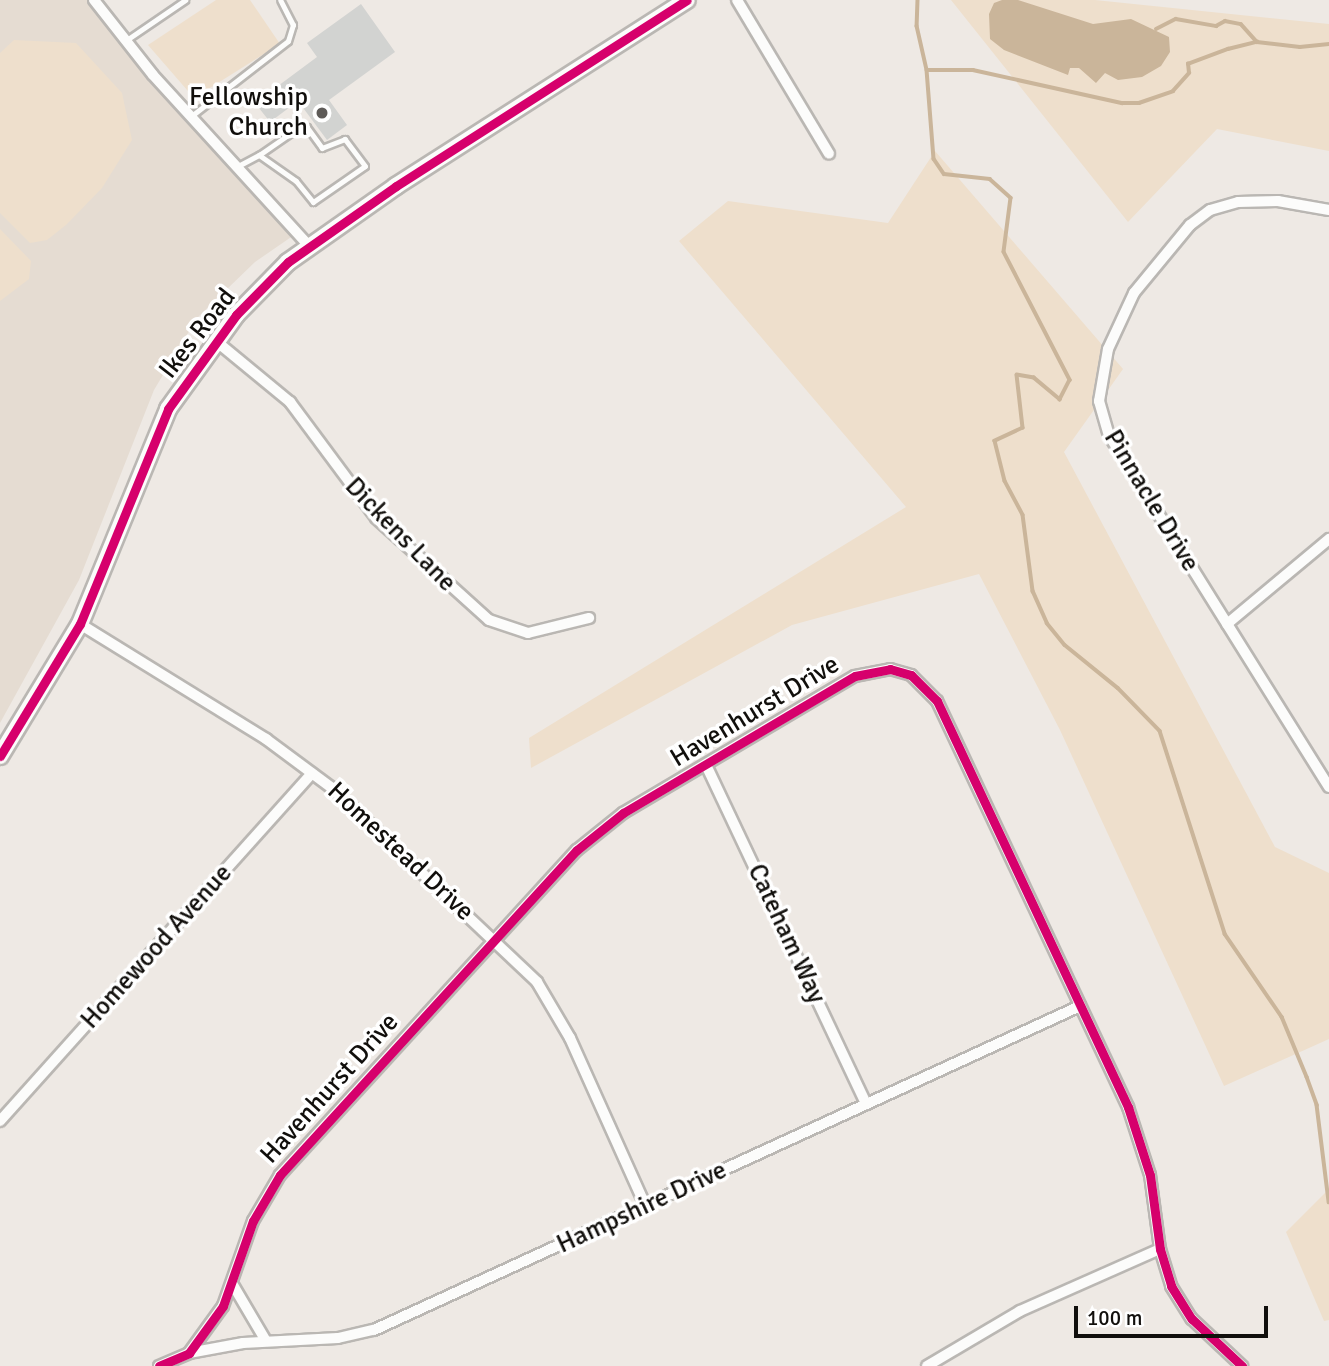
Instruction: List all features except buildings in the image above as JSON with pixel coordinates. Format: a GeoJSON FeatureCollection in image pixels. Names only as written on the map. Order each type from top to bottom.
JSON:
{"type":"FeatureCollection","features":[{"type":"Feature","properties":{"kind":"street"},"geometry":{"type":"LineString","coordinates":[[94,0],[190,117],[310,247]]}},
{"type":"Feature","properties":{"kind":"street","name":"Ikes Road"},"geometry":{"type":"LineString","coordinates":[[0,756],[80,624],[156,432],[216,341],[266,283],[310,247],[396,186],[687,0]]}},
{"type":"Feature","properties":{"kind":"street"},"geometry":{"type":"LineString","coordinates":[[737,0],[829,154]]}},
{"type":"Feature","properties":{"kind":"street","name":"Pinnacle Drive"},"geometry":{"type":"LineString","coordinates":[[1329,209],[1256,200],[1210,210],[1183,231],[1149,270],[1118,325],[1106,358],[1099,401],[1104,425],[1329,788]]}},
{"type":"Feature","properties":{"kind":"street","name":"Dickens Lane"},"geometry":{"type":"LineString","coordinates":[[216,341],[290,402],[376,518],[489,620],[527,633],[589,618]]}},
{"type":"Feature","properties":{"kind":"street"},"geometry":{"type":"LineString","coordinates":[[1227,624],[1329,539]]}},
{"type":"Feature","properties":{"kind":"street","name":"Homestead Drive"},"geometry":{"type":"LineString","coordinates":[[80,624],[313,773],[494,940],[545,992],[645,1205]]}},
{"type":"Feature","properties":{"kind":"street","name":"Havenhurst Drive"},"geometry":{"type":"LineString","coordinates":[[189,1353],[233,1285],[253,1221],[280,1175],[494,940],[600,829],[855,676],[890,669],[911,675],[937,701],[1141,1139],[1160,1249],[1181,1304],[1242,1366]]}},
{"type":"Feature","properties":{"kind":"street","name":"Cateham Way"},"geometry":{"type":"LineString","coordinates":[[706,765],[866,1104]]}},
{"type":"Feature","properties":{"kind":"street","name":"Homewood Avenue"},"geometry":{"type":"LineString","coordinates":[[0,1121],[313,773]]}},
{"type":"Feature","properties":{"kind":"street","name":"Hampshire Drive"},"geometry":{"type":"LineString","coordinates":[[189,1353],[266,1341],[338,1338],[373,1331],[1080,1006]]}},
{"type":"Feature","properties":{"kind":"street"},"geometry":{"type":"LineString","coordinates":[[927,1366],[1032,1305],[1160,1249]]}},
{"type":"Feature","properties":{"kind":"street"},"geometry":{"type":"LineString","coordinates":[[233,1285],[266,1341]]}},
{"type":"Feature","properties":{"kind":"street"},"geometry":{"type":"LineString","coordinates":[[159,1366],[189,1353]]}},
{"type":"Feature","properties":{"kind":"lane"},"geometry":{"type":"LineString","coordinates":[[125,41],[185,0]]}},
{"type":"Feature","properties":{"kind":"lane"},"geometry":{"type":"LineString","coordinates":[[190,117],[288,41],[293,25],[281,0]]}},
{"type":"Feature","properties":{"kind":"lane"},"geometry":{"type":"LineString","coordinates":[[235,167],[259,155],[301,126],[307,127],[322,148],[345,139],[365,166],[313,202],[296,181],[259,155]]}},
{"type":"Feature","properties":{"kind":"shaded area"},"geometry":{"type":"Polygon","coordinates":[[[0,0],[101,0],[177,101],[297,233],[255,262],[197,318],[154,390],[79,580],[0,723],[0,0]]]}},
{"type":"Feature","properties":{"kind":"shaded area"},"geometry":{"type":"Polygon","coordinates":[[[216,0],[250,0],[280,44],[194,98],[148,45],[216,0]]]}},
{"type":"Feature","properties":{"kind":"shaded area"},"geometry":{"type":"Polygon","coordinates":[[[951,0],[1095,0],[1329,24],[1329,151],[1217,129],[1128,222],[951,0]]]}},
{"type":"Feature","properties":{"kind":"shaded area"},"geometry":{"type":"Polygon","coordinates":[[[1018,0],[1093,24],[1131,19],[1169,37],[1170,52],[1161,66],[1142,77],[1118,80],[1105,73],[1096,83],[1079,68],[1070,68],[1068,75],[1004,50],[990,39],[989,14],[994,3],[1018,0]]]}},
{"type":"Feature","properties":{"kind":"shaded area"},"geometry":{"type":"Polygon","coordinates":[[[14,40],[76,43],[122,93],[132,140],[102,188],[66,225],[47,240],[30,243],[0,213],[0,53],[14,40]]]}},
{"type":"Feature","properties":{"kind":"shaded area"},"geometry":{"type":"Polygon","coordinates":[[[935,151],[1123,369],[1064,452],[1275,847],[1329,873],[1329,1039],[1224,1086],[1060,730],[979,574],[792,625],[531,768],[529,738],[906,507],[679,241],[728,201],[888,223],[935,151]]]}},
{"type":"Feature","properties":{"kind":"shaded area"},"geometry":{"type":"Polygon","coordinates":[[[0,229],[31,261],[29,279],[0,301],[0,229]]]}},
{"type":"Feature","properties":{"kind":"shaded area"},"geometry":{"type":"Polygon","coordinates":[[[1329,1189],[1329,1320],[1324,1321],[1286,1232],[1329,1189]]]}},
{"type":"Feature","properties":{"kind":"waterway"},"geometry":{"type":"LineString","coordinates":[[918,0],[917,26],[927,70],[934,159],[944,174],[990,179],[1011,198],[1004,252],[1070,380],[1060,400],[1034,378],[1017,375],[1023,428],[995,441],[1005,481],[1023,515],[1033,591],[1047,623],[1065,645],[1118,688],[1160,731],[1225,934],[1282,1017],[1307,1077],[1317,1105],[1329,1202]]}},
{"type":"Feature","properties":{"kind":"waterway"},"geometry":{"type":"LineString","coordinates":[[1156,29],[1176,19],[1216,26],[1225,21],[1241,24],[1257,42]]}},
{"type":"Feature","properties":{"kind":"waterway"},"geometry":{"type":"LineString","coordinates":[[927,70],[973,70],[1122,103],[1139,103],[1173,91],[1189,73],[1188,64],[1228,49],[1257,42],[1300,47],[1329,44]]}},
{"type":"Feature","properties":{"kind":"cycle path"},"geometry":{"type":"LineString","coordinates":[[0,756],[80,624],[168,409],[236,315],[288,262],[396,186],[687,0]]}},
{"type":"Feature","properties":{"kind":"cycle path"},"geometry":{"type":"LineString","coordinates":[[159,1366],[189,1353],[223,1306],[253,1221],[280,1175],[577,850],[623,813],[855,676],[890,669],[911,675],[937,701],[1128,1107],[1150,1175],[1160,1249],[1171,1286],[1192,1319],[1242,1366]]}},
{"type":"Feature","properties":{"kind":"place","name":"Fellowship Church"},"geometry":{"type":"Point","coordinates":[322,113]}}]}
